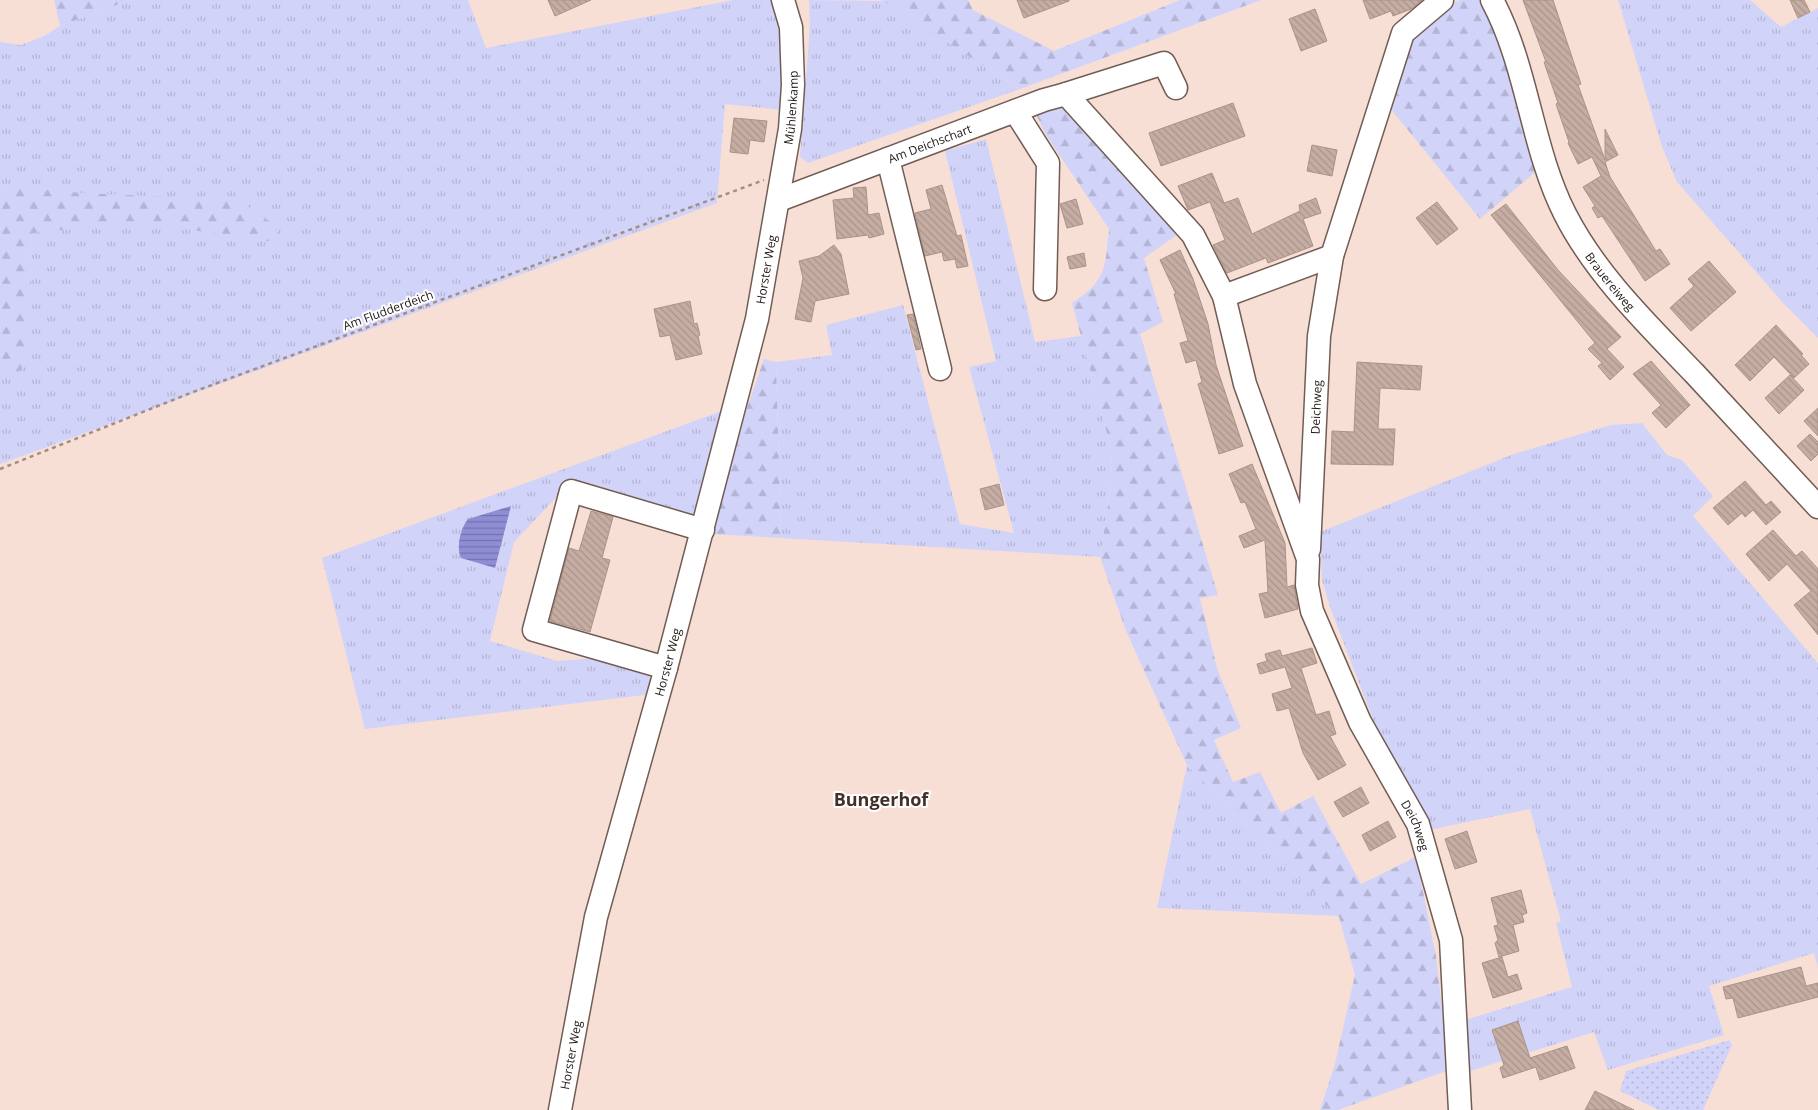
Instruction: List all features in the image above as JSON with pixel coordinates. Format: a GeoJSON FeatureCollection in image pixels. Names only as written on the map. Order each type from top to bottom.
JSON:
{"type":"FeatureCollection","features":[{"type":"Feature","properties":{"kind":"street","name":"Mühlenkamp"},"geometry":{"type":"LineString","coordinates":[[778,207],[784,173],[793,85],[791,27],[783,0]]}},
{"type":"Feature","properties":{"kind":"street","name":"Deichweg"},"geometry":{"type":"LineString","coordinates":[[1442,0],[1403,33],[1332,256],[1319,336],[1307,585],[1312,611],[1360,722],[1418,824],[1452,940],[1460,1110]]}},
{"type":"Feature","properties":{"kind":"street","name":"Brauereiweg"},"geometry":{"type":"LineString","coordinates":[[1492,0],[1503,21],[1516,58],[1551,182],[1564,212],[1581,242],[1642,319],[1818,507]]}},
{"type":"Feature","properties":{"kind":"street","name":"Am Deichschart"},"geometry":{"type":"LineString","coordinates":[[778,207],[888,159],[1015,111],[1072,99],[1164,63],[1176,88]]}},
{"type":"Feature","properties":{"kind":"street","name":"Deichweg"},"geometry":{"type":"LineString","coordinates":[[1072,99],[1193,235],[1224,296],[1245,384],[1308,559]]}},
{"type":"Feature","properties":{"kind":"street"},"geometry":{"type":"LineString","coordinates":[[1015,111],[1048,163],[1045,289]]}},
{"type":"Feature","properties":{"kind":"street"},"geometry":{"type":"LineString","coordinates":[[888,159],[940,369]]}},
{"type":"Feature","properties":{"kind":"street","name":"Horster Weg"},"geometry":{"type":"LineString","coordinates":[[560,1110],[596,917],[703,530],[757,319],[778,207]]}},
{"type":"Feature","properties":{"kind":"street"},"geometry":{"type":"LineString","coordinates":[[1224,296],[1332,256]]}},
{"type":"Feature","properties":{"kind":"street"},"geometry":{"type":"LineString","coordinates":[[666,668],[534,630],[571,491],[703,530]]}},
{"type":"Feature","properties":{"kind":"path","name":"Am Fludderdeich"},"geometry":{"type":"LineString","coordinates":[[0,469],[193,392],[784,173]]}},
{"type":"Feature","properties":{"kind":"green space"},"geometry":{"type":"Polygon","coordinates":[[[54,0],[130,0],[60,26],[54,0]]]}},
{"type":"Feature","properties":{"kind":"green space"},"geometry":{"type":"Polygon","coordinates":[[[130,0],[468,0],[486,48],[733,0],[775,0],[782,13],[783,110],[725,104],[717,203],[0,464],[0,359],[32,289],[29,252],[32,233],[9,187],[0,189],[0,42],[21,45],[44,36],[60,26],[130,0]]]}},
{"type":"Feature","properties":{"kind":"green space"},"geometry":{"type":"Polygon","coordinates":[[[809,0],[885,1],[1020,89],[808,163],[800,157],[810,25],[809,0]]]}},
{"type":"Feature","properties":{"kind":"green space"},"geometry":{"type":"Polygon","coordinates":[[[882,0],[968,0],[973,10],[1054,51],[1180,0],[1261,0],[1020,89],[882,0]]]}},
{"type":"Feature","properties":{"kind":"green space"},"geometry":{"type":"Polygon","coordinates":[[[1460,0],[1482,0],[1506,51],[1540,168],[1480,219],[1386,103],[1408,40],[1441,9],[1460,0]]]}},
{"type":"Feature","properties":{"kind":"green space"},"geometry":{"type":"Polygon","coordinates":[[[1618,0],[1750,0],[1781,27],[1818,8],[1818,338],[1784,304],[1677,182],[1662,147],[1618,0]]]}},
{"type":"Feature","properties":{"kind":"green space"},"geometry":{"type":"Polygon","coordinates":[[[1070,105],[1181,232],[1144,258],[1163,322],[1140,334],[1218,595],[1200,598],[1217,668],[1241,728],[1214,740],[1233,782],[1260,772],[1281,813],[1313,796],[1361,884],[1416,857],[1436,956],[1449,1070],[1338,1110],[1320,1110],[1335,1064],[1355,975],[1339,917],[1187,765],[1126,631],[1100,557],[1112,480],[1111,448],[1072,303],[1092,288],[1102,272],[1105,263],[1109,229],[1046,135],[1035,112],[1050,106],[1070,105]]]}},
{"type":"Feature","properties":{"kind":"green space"},"geometry":{"type":"Polygon","coordinates":[[[986,139],[1035,342],[1081,336],[1111,448],[1112,480],[1100,557],[781,538],[776,362],[832,355],[826,325],[903,305],[960,524],[1014,533],[969,367],[996,361],[945,151],[986,139]]]}},
{"type":"Feature","properties":{"kind":"green space"},"geometry":{"type":"Polygon","coordinates":[[[9,187],[81,193],[243,200],[252,211],[273,223],[279,235],[274,242],[137,222],[32,233],[29,252],[32,289],[24,366],[15,375],[0,359],[0,189],[9,187]]]}},
{"type":"Feature","properties":{"kind":"green space"},"geometry":{"type":"Polygon","coordinates":[[[764,359],[776,362],[781,538],[711,534],[747,408],[764,359]]]}},
{"type":"Feature","properties":{"kind":"green space"},"geometry":{"type":"Polygon","coordinates":[[[727,409],[692,520],[569,484],[514,542],[490,641],[557,661],[596,658],[649,674],[652,694],[365,729],[322,558],[727,409]]]}},
{"type":"Feature","properties":{"kind":"green space"},"geometry":{"type":"Polygon","coordinates":[[[1642,423],[1667,455],[1682,460],[1713,496],[1693,516],[1818,663],[1818,968],[1814,953],[1709,986],[1724,1035],[1608,1070],[1594,1032],[1467,1072],[1462,1021],[1572,987],[1556,923],[1561,921],[1530,809],[1429,830],[1411,789],[1374,722],[1330,607],[1322,580],[1320,532],[1511,455],[1611,425],[1642,423]]]}},
{"type":"Feature","properties":{"kind":"green space"},"geometry":{"type":"Polygon","coordinates":[[[1187,765],[1275,855],[1339,916],[1157,908],[1187,765]]]}},
{"type":"Feature","properties":{"kind":"green space"},"geometry":{"type":"Polygon","coordinates":[[[1730,1040],[1732,1045],[1703,1110],[1659,1110],[1620,1091],[1626,1071],[1730,1040]]]}},
{"type":"Feature","properties":{"kind":"shaded area"},"geometry":{"type":"Polygon","coordinates":[[[511,506],[495,568],[461,558],[459,549],[460,538],[468,519],[511,506]]]}},
{"type":"Feature","properties":{"kind":"building"},"geometry":{"type":"Polygon","coordinates":[[[548,0],[591,0],[555,16],[548,0]]]}},
{"type":"Feature","properties":{"kind":"building"},"geometry":{"type":"Polygon","coordinates":[[[1017,0],[1069,0],[1069,1],[1024,18],[1017,0]]]}},
{"type":"Feature","properties":{"kind":"building"},"geometry":{"type":"Polygon","coordinates":[[[1363,0],[1422,0],[1411,9],[1393,16],[1391,11],[1370,19],[1363,0]]]}},
{"type":"Feature","properties":{"kind":"building"},"geometry":{"type":"Polygon","coordinates":[[[1523,0],[1553,0],[1581,84],[1578,85],[1605,160],[1605,129],[1618,155],[1605,162],[1610,177],[1656,251],[1660,249],[1670,264],[1645,281],[1602,216],[1598,218],[1592,208],[1595,206],[1583,187],[1601,176],[1592,157],[1578,164],[1568,143],[1556,104],[1558,103],[1544,62],[1546,62],[1523,0]]]}},
{"type":"Feature","properties":{"kind":"building"},"geometry":{"type":"Polygon","coordinates":[[[1790,0],[1804,0],[1810,12],[1798,18],[1790,0]]]}},
{"type":"Feature","properties":{"kind":"building"},"geometry":{"type":"Polygon","coordinates":[[[1315,9],[1327,41],[1301,51],[1289,19],[1315,9]]]}},
{"type":"Feature","properties":{"kind":"building"},"geometry":{"type":"Polygon","coordinates":[[[1233,103],[1245,136],[1161,166],[1149,133],[1233,103]]]}},
{"type":"Feature","properties":{"kind":"building"},"geometry":{"type":"Polygon","coordinates":[[[734,118],[767,121],[764,142],[750,140],[748,154],[730,152],[734,118]]]}},
{"type":"Feature","properties":{"kind":"building"},"geometry":{"type":"Polygon","coordinates":[[[1312,145],[1337,150],[1332,176],[1307,171],[1312,145]]]}},
{"type":"Feature","properties":{"kind":"building"},"geometry":{"type":"Polygon","coordinates":[[[1212,173],[1224,203],[1238,198],[1252,234],[1300,211],[1299,205],[1316,198],[1321,213],[1303,219],[1313,246],[1268,263],[1266,258],[1227,273],[1213,245],[1225,240],[1210,202],[1188,210],[1178,186],[1212,173]]]}},
{"type":"Feature","properties":{"kind":"building"},"geometry":{"type":"Polygon","coordinates":[[[942,185],[957,236],[961,235],[968,266],[957,268],[955,259],[944,261],[942,252],[925,256],[915,213],[931,209],[926,190],[942,185]]]}},
{"type":"Feature","properties":{"kind":"building"},"geometry":{"type":"Polygon","coordinates":[[[866,187],[868,215],[879,213],[884,234],[869,238],[868,235],[837,239],[833,200],[854,198],[853,188],[866,187]]]}},
{"type":"Feature","properties":{"kind":"building"},"geometry":{"type":"Polygon","coordinates":[[[1076,199],[1083,224],[1067,228],[1060,204],[1076,199]]]}},
{"type":"Feature","properties":{"kind":"building"},"geometry":{"type":"Polygon","coordinates":[[[1437,202],[1458,229],[1437,245],[1416,218],[1437,202]]]}},
{"type":"Feature","properties":{"kind":"building"},"geometry":{"type":"Polygon","coordinates":[[[1506,204],[1558,270],[1621,337],[1607,349],[1624,367],[1610,380],[1598,366],[1602,363],[1588,349],[1595,343],[1491,215],[1506,204]]]}},
{"type":"Feature","properties":{"kind":"building"},"geometry":{"type":"Polygon","coordinates":[[[834,245],[841,254],[849,294],[815,301],[811,322],[795,319],[803,278],[799,261],[819,256],[834,245]]]}},
{"type":"Feature","properties":{"kind":"building"},"geometry":{"type":"Polygon","coordinates":[[[1180,250],[1193,279],[1208,324],[1216,365],[1243,446],[1219,454],[1198,384],[1202,382],[1196,360],[1186,363],[1180,343],[1188,341],[1174,294],[1176,294],[1160,260],[1180,250]]]}},
{"type":"Feature","properties":{"kind":"building"},"geometry":{"type":"Polygon","coordinates":[[[1084,253],[1086,266],[1070,269],[1067,257],[1084,253]]]}},
{"type":"Feature","properties":{"kind":"building"},"geometry":{"type":"Polygon","coordinates":[[[1709,261],[1736,292],[1691,331],[1670,308],[1694,286],[1688,279],[1709,261]]]}},
{"type":"Feature","properties":{"kind":"building"},"geometry":{"type":"Polygon","coordinates":[[[690,301],[694,324],[697,323],[700,335],[698,336],[702,354],[676,360],[670,335],[660,337],[654,309],[690,301]]]}},
{"type":"Feature","properties":{"kind":"building"},"geometry":{"type":"Polygon","coordinates":[[[913,314],[921,349],[916,350],[907,315],[913,314]]]}},
{"type":"Feature","properties":{"kind":"building"},"geometry":{"type":"Polygon","coordinates":[[[1776,325],[1803,354],[1801,355],[1809,364],[1794,378],[1774,357],[1750,381],[1735,365],[1776,325]]]}},
{"type":"Feature","properties":{"kind":"building"},"geometry":{"type":"Polygon","coordinates":[[[1651,361],[1690,405],[1666,428],[1652,413],[1661,405],[1633,374],[1651,361]]]}},
{"type":"Feature","properties":{"kind":"building"},"geometry":{"type":"Polygon","coordinates":[[[1357,362],[1422,366],[1420,390],[1380,388],[1378,429],[1395,429],[1393,465],[1331,464],[1332,431],[1354,432],[1357,362]]]}},
{"type":"Feature","properties":{"kind":"building"},"geometry":{"type":"Polygon","coordinates":[[[1790,375],[1804,390],[1779,414],[1765,398],[1790,375]]]}},
{"type":"Feature","properties":{"kind":"building"},"geometry":{"type":"Polygon","coordinates":[[[1818,408],[1818,436],[1804,421],[1818,408]]]}},
{"type":"Feature","properties":{"kind":"building"},"geometry":{"type":"Polygon","coordinates":[[[1810,434],[1818,442],[1818,454],[1811,461],[1797,446],[1810,434]]]}},
{"type":"Feature","properties":{"kind":"building"},"geometry":{"type":"Polygon","coordinates":[[[1252,464],[1285,543],[1287,587],[1294,585],[1298,609],[1265,618],[1259,594],[1268,592],[1265,540],[1244,548],[1239,536],[1256,529],[1245,502],[1241,503],[1229,474],[1252,464]]]}},
{"type":"Feature","properties":{"kind":"building"},"geometry":{"type":"Polygon","coordinates":[[[1745,481],[1766,505],[1771,501],[1781,512],[1766,525],[1753,510],[1745,517],[1742,513],[1728,525],[1713,508],[1745,481]]]}},
{"type":"Feature","properties":{"kind":"building"},"geometry":{"type":"Polygon","coordinates":[[[999,484],[1004,505],[985,510],[980,489],[999,484]]]}},
{"type":"Feature","properties":{"kind":"building"},"geometry":{"type":"Polygon","coordinates":[[[591,511],[613,517],[602,558],[610,560],[590,632],[550,621],[569,548],[579,551],[591,511]]]}},
{"type":"Feature","properties":{"kind":"building"},"geometry":{"type":"Polygon","coordinates":[[[1773,530],[1796,556],[1802,551],[1818,569],[1818,635],[1794,605],[1811,591],[1787,564],[1769,581],[1746,554],[1773,530]]]}},
{"type":"Feature","properties":{"kind":"building"},"geometry":{"type":"Polygon","coordinates":[[[1312,648],[1317,663],[1301,668],[1316,715],[1329,711],[1336,734],[1330,736],[1346,765],[1318,780],[1303,753],[1289,708],[1277,711],[1272,694],[1292,688],[1285,667],[1260,674],[1257,664],[1267,661],[1265,654],[1280,650],[1282,656],[1312,648]]]}},
{"type":"Feature","properties":{"kind":"building"},"geometry":{"type":"Polygon","coordinates":[[[1361,787],[1369,803],[1343,817],[1334,802],[1361,787]]]}},
{"type":"Feature","properties":{"kind":"building"},"geometry":{"type":"Polygon","coordinates":[[[1388,821],[1396,837],[1370,851],[1362,835],[1388,821]]]}},
{"type":"Feature","properties":{"kind":"building"},"geometry":{"type":"Polygon","coordinates":[[[1467,831],[1477,862],[1455,869],[1445,839],[1467,831]]]}},
{"type":"Feature","properties":{"kind":"building"},"geometry":{"type":"Polygon","coordinates":[[[1521,890],[1527,913],[1522,915],[1524,922],[1513,925],[1519,951],[1499,957],[1495,943],[1498,940],[1494,926],[1498,925],[1491,898],[1521,890]]]}},
{"type":"Feature","properties":{"kind":"building"},"geometry":{"type":"Polygon","coordinates":[[[1502,957],[1508,977],[1517,974],[1522,989],[1493,998],[1482,963],[1502,957]]]}},
{"type":"Feature","properties":{"kind":"building"},"geometry":{"type":"Polygon","coordinates":[[[1801,967],[1806,986],[1818,983],[1818,997],[1738,1018],[1733,998],[1726,999],[1723,987],[1801,967]]]}},
{"type":"Feature","properties":{"kind":"building"},"geometry":{"type":"Polygon","coordinates":[[[1518,1021],[1530,1058],[1567,1046],[1575,1068],[1540,1080],[1536,1067],[1503,1078],[1500,1068],[1504,1065],[1492,1030],[1518,1021]]]}},
{"type":"Feature","properties":{"kind":"building"},"geometry":{"type":"Polygon","coordinates":[[[1595,1091],[1634,1110],[1585,1110],[1595,1091]]]}},
{"type":"Feature","properties":{"kind":"district","name":"Bungerhof"},"geometry":{"type":"Point","coordinates":[881,799]}}]}
